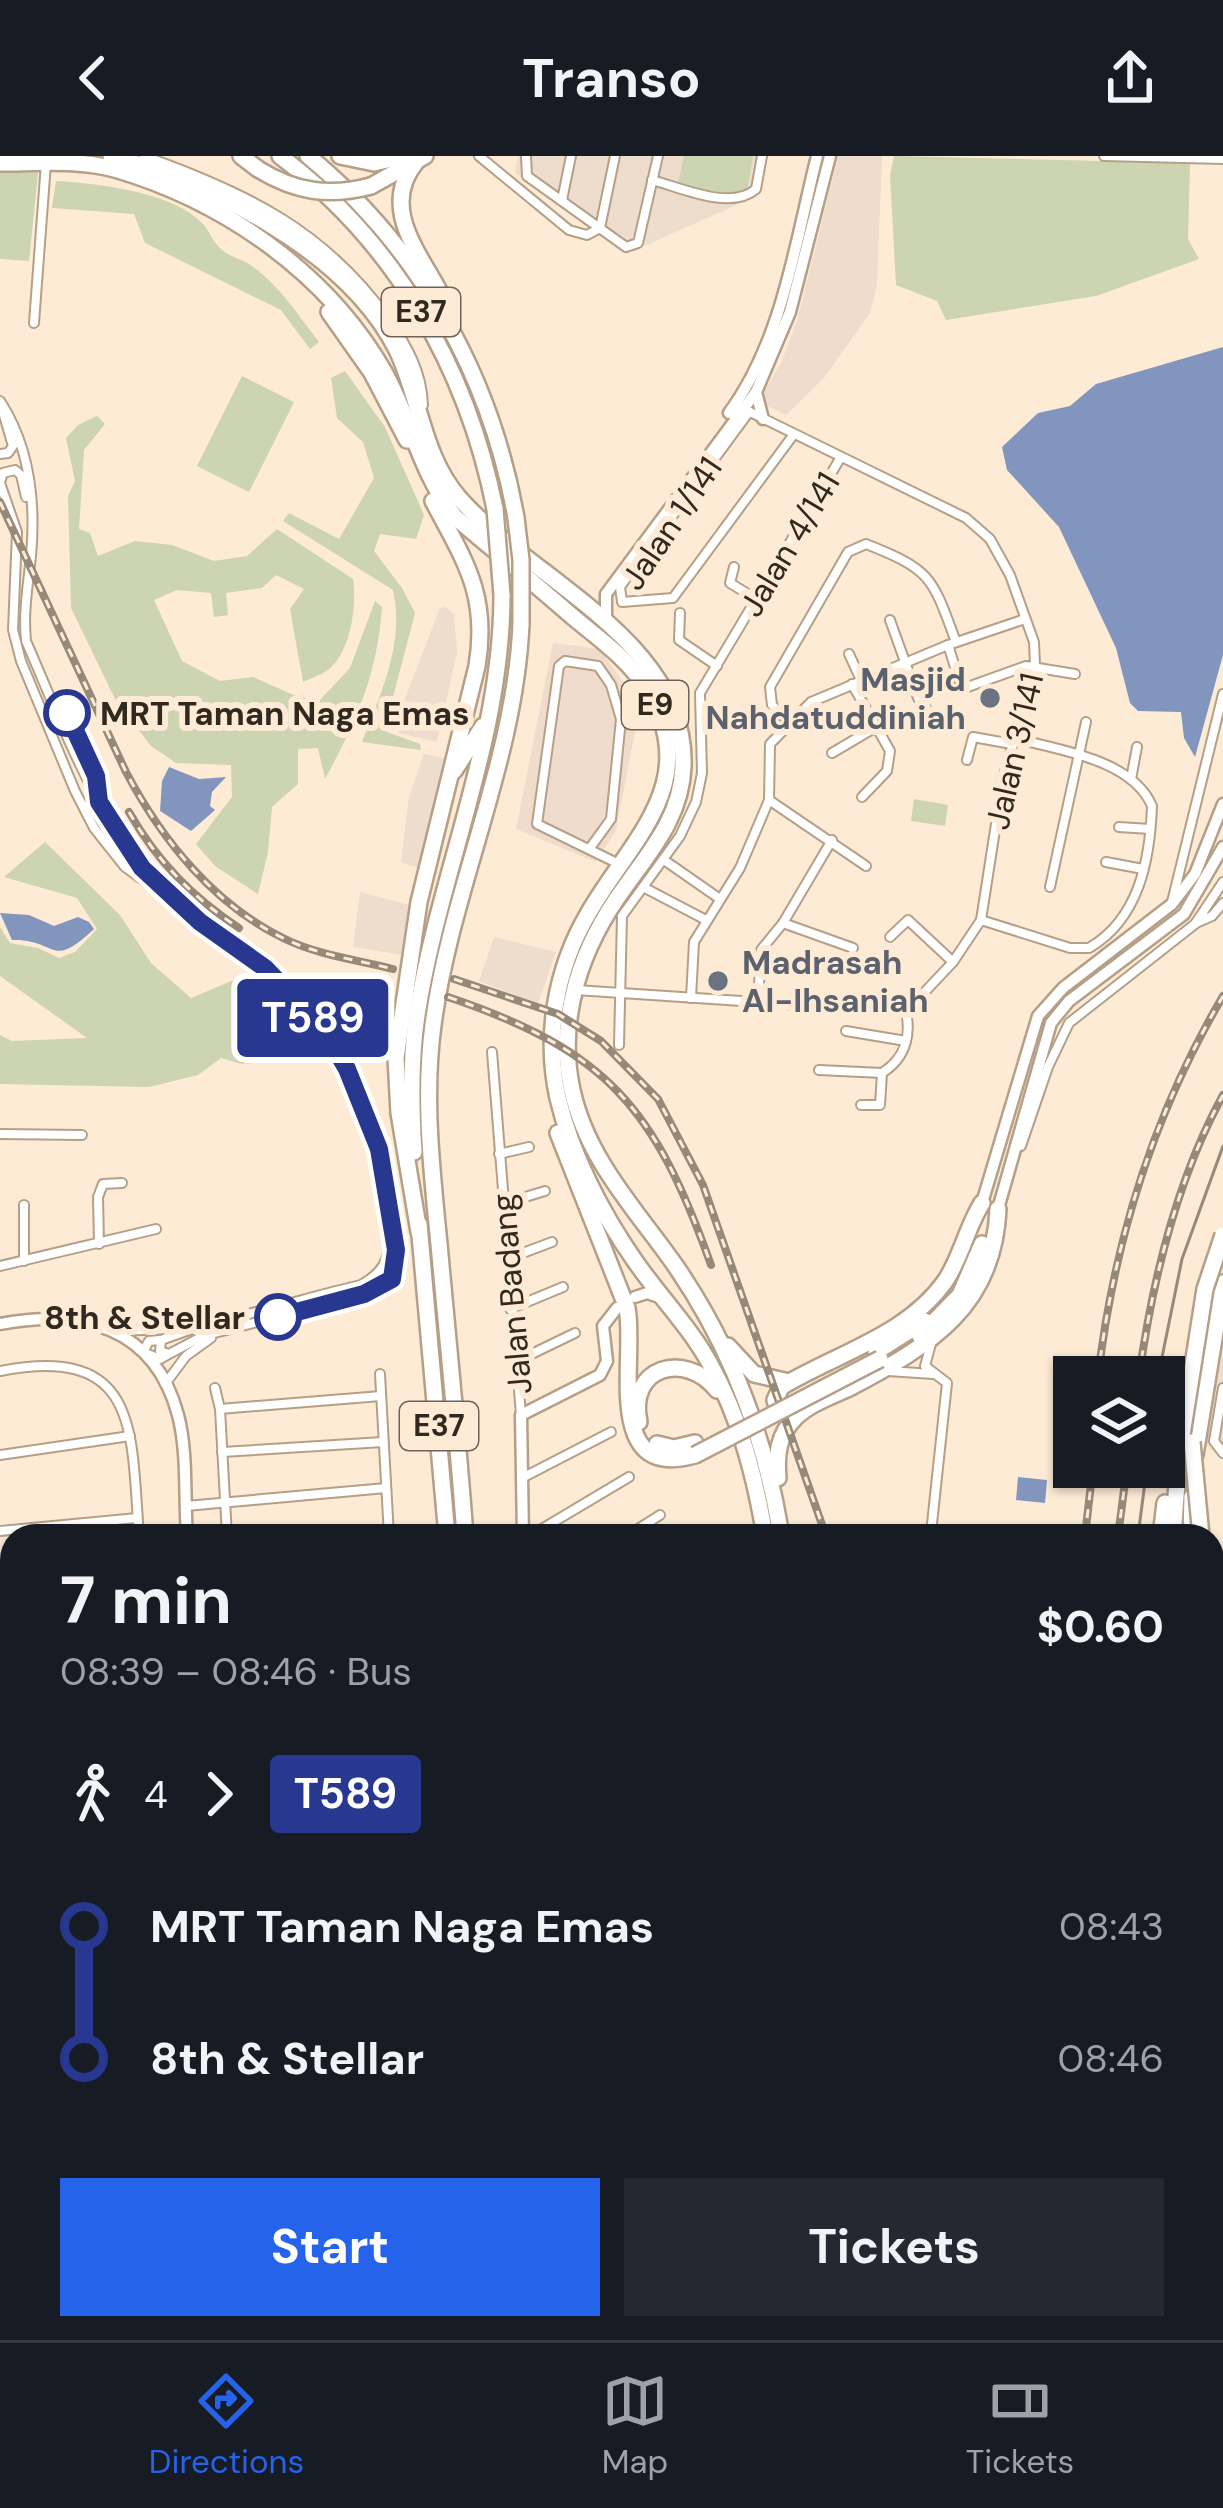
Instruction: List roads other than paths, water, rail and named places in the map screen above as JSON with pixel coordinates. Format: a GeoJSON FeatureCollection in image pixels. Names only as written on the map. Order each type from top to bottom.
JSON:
{"type":"FeatureCollection","features":[{"type":"Feature","properties":{"kind":"highway","name":"E9"},"geometry":{"type":"LineString","coordinates":[[111,156],[147,166],[267,222],[305,248],[358,298],[391,340],[440,470],[460,499],[647,662],[667,692],[681,732],[683,771],[670,822],[602,923],[573,990],[568,1063],[580,1119],[603,1166],[715,1330],[757,1430],[779,1524]]}},
{"type":"Feature","properties":{"kind":"highway"},"geometry":{"type":"LineString","coordinates":[[241,156],[279,182],[327,193],[371,186],[415,158]]}},
{"type":"Feature","properties":{"kind":"highway","name":"E37"},"geometry":{"type":"LineString","coordinates":[[280,156],[363,233],[428,321],[471,416],[495,509],[502,642],[492,707],[417,1018],[412,1089],[419,1232],[446,1524]]}},
{"type":"Feature","properties":{"kind":"highway","name":"E37"},"geometry":{"type":"LineString","coordinates":[[308,156],[393,243],[454,332],[494,426],[516,518],[521,624],[516,682],[451,933],[429,1054],[431,1157],[464,1524]]}},
{"type":"Feature","properties":{"kind":"highway"},"geometry":{"type":"LineString","coordinates":[[340,156],[374,164],[415,158]]}},
{"type":"Feature","properties":{"kind":"highway"},"geometry":{"type":"LineString","coordinates":[[415,158],[402,185],[401,219],[451,313],[454,332]]}},
{"type":"Feature","properties":{"kind":"highway","name":"E9"},"geometry":{"type":"LineString","coordinates":[[0,164],[117,170],[195,202],[269,243],[336,308],[376,358],[441,499],[455,517],[621,658],[652,699],[664,735],[663,788],[647,831],[589,913],[564,968],[555,1000],[552,1052],[557,1096],[568,1131],[644,1273],[649,1295],[710,1363],[746,1449],[762,1524]]}},
{"type":"Feature","properties":{"kind":"highway"},"geometry":{"type":"LineString","coordinates":[[315,286],[372,373],[435,505],[461,547],[479,621],[479,653],[413,935],[397,1058],[399,1113],[419,1232]]}},
{"type":"Feature","properties":{"kind":"highway"},"geometry":{"type":"LineString","coordinates":[[336,308],[350,320],[358,320],[363,311],[358,298]]}},
{"type":"Feature","properties":{"kind":"highway"},"geometry":{"type":"LineString","coordinates":[[376,358],[368,344],[369,334],[381,333],[391,340]]}},
{"type":"Feature","properties":{"kind":"highway"},"geometry":{"type":"LineString","coordinates":[[448,778],[474,743],[492,707]]}},
{"type":"Feature","properties":{"kind":"highway"},"geometry":{"type":"LineString","coordinates":[[552,1052],[547,1068],[553,1116],[627,1308],[631,1349],[627,1411],[638,1439],[656,1455],[672,1459],[935,1338],[976,1292],[992,1245],[990,1206]]}},
{"type":"Feature","properties":{"kind":"highway"},"geometry":{"type":"LineString","coordinates":[[776,1506],[778,1450],[798,1414],[880,1360],[924,1322],[954,1289],[990,1206]]}},
{"type":"Feature","properties":{"kind":"highway"},"geometry":{"type":"LineString","coordinates":[[798,1414],[783,1413],[775,1400],[781,1387],[916,1315],[950,1273],[990,1206]]}},
{"type":"Feature","properties":{"kind":"highway"},"geometry":{"type":"LineString","coordinates":[[626,1246],[639,1253],[648,1251],[650,1232]]}},
{"type":"Feature","properties":{"kind":"highway"},"geometry":{"type":"LineString","coordinates":[[1185,1401],[1199,1304],[1223,1234]]}},
{"type":"Feature","properties":{"kind":"highway"},"geometry":{"type":"LineString","coordinates":[[1178,1524],[1181,1441],[1204,1289],[1223,1234]]}},
{"type":"Feature","properties":{"kind":"highway"},"geometry":{"type":"LineString","coordinates":[[1200,1524],[1192,1442],[1211,1290],[1223,1256]]}},
{"type":"Feature","properties":{"kind":"highway"},"geometry":{"type":"LineString","coordinates":[[649,1295],[657,1266],[679,1271]]}},
{"type":"Feature","properties":{"kind":"highway"},"geometry":{"type":"LineString","coordinates":[[1192,1524],[1197,1440],[1223,1283]]}},
{"type":"Feature","properties":{"kind":"highway"},"geometry":{"type":"LineString","coordinates":[[715,1330],[754,1374],[788,1382]]}},
{"type":"Feature","properties":{"kind":"highway"},"geometry":{"type":"LineString","coordinates":[[695,1449],[666,1447],[643,1431],[637,1412],[639,1397],[654,1374],[681,1366],[697,1371],[733,1412]]}},
{"type":"Feature","properties":{"kind":"highway"},"geometry":{"type":"LineString","coordinates":[[1162,1524],[1168,1488]]}},
{"type":"Feature","properties":{"kind":"highway"},"geometry":{"type":"LineString","coordinates":[[1176,1488],[1177,1524]]}},
{"type":"Feature","properties":{"kind":"street"},"geometry":{"type":"LineString","coordinates":[[144,156],[276,212],[340,262],[369,292],[414,360],[422,386],[424,428]]}},
{"type":"Feature","properties":{"kind":"street"},"geometry":{"type":"LineString","coordinates":[[478,156],[569,230],[581,235],[600,228]]}},
{"type":"Feature","properties":{"kind":"street"},"geometry":{"type":"LineString","coordinates":[[526,156],[527,176],[623,246],[638,242],[658,156]]}},
{"type":"Feature","properties":{"kind":"street"},"geometry":{"type":"LineString","coordinates":[[562,200],[571,156]]}},
{"type":"Feature","properties":{"kind":"street"},"geometry":{"type":"LineString","coordinates":[[600,228],[615,156]]}},
{"type":"Feature","properties":{"kind":"street"},"geometry":{"type":"LineString","coordinates":[[652,180],[740,198],[756,189],[762,156]]}},
{"type":"Feature","properties":{"kind":"street"},"geometry":{"type":"LineString","coordinates":[[742,408],[772,334],[817,156]]}},
{"type":"Feature","properties":{"kind":"street"},"geometry":{"type":"LineString","coordinates":[[742,408],[756,392],[790,312],[830,156]]}},
{"type":"Feature","properties":{"kind":"street"},"geometry":{"type":"LineString","coordinates":[[1104,156],[1223,159]]}},
{"type":"Feature","properties":{"kind":"street"},"geometry":{"type":"LineString","coordinates":[[34,322],[46,163]]}},
{"type":"Feature","properties":{"kind":"street"},"geometry":{"type":"LineString","coordinates":[[756,392],[763,419]]}},
{"type":"Feature","properties":{"kind":"street"},"geometry":{"type":"LineString","coordinates":[[0,403],[13,446],[0,454]]}},
{"type":"Feature","properties":{"kind":"street"},"geometry":{"type":"LineString","coordinates":[[0,403],[22,443],[30,474],[26,641],[121,840],[142,868],[200,922]]}},
{"type":"Feature","properties":{"kind":"street","name":"Jalan 3/141"},"geometry":{"type":"LineString","coordinates":[[742,408],[940,503],[990,539],[1010,575],[1034,642],[1035,666],[1013,741],[981,920],[953,962],[905,1008]]}},
{"type":"Feature","properties":{"kind":"street","name":"Jalan 1/141"},"geometry":{"type":"LineString","coordinates":[[742,408],[620,587],[622,602],[673,598],[794,434]]}},
{"type":"Feature","properties":{"kind":"street","name":"Jalan 1/141"},"geometry":{"type":"LineString","coordinates":[[574,598],[586,600],[599,593],[742,408]]}},
{"type":"Feature","properties":{"kind":"street","name":"Jalan 1/141"},"geometry":{"type":"LineString","coordinates":[[611,629],[603,607],[606,594],[742,408]]}},
{"type":"Feature","properties":{"kind":"street","name":"Jalan 4/141"},"geometry":{"type":"LineString","coordinates":[[664,860],[700,789],[700,693],[841,457]]}},
{"type":"Feature","properties":{"kind":"street"},"geometry":{"type":"LineString","coordinates":[[0,1324],[79,1318],[109,1329],[160,1359],[203,1336],[381,1288],[397,1267],[379,1149],[347,1069],[325,1031],[265,968],[125,867],[94,828],[75,791],[21,661],[13,630],[17,532],[0,482],[8,470],[21,475],[31,524]]}},
{"type":"Feature","properties":{"kind":"street"},"geometry":{"type":"LineString","coordinates":[[0,493],[17,532]]}},
{"type":"Feature","properties":{"kind":"street"},"geometry":{"type":"LineString","coordinates":[[790,723],[772,705],[770,687],[848,552],[866,544],[922,570],[934,584],[962,689],[1035,666],[1076,674]]}},
{"type":"Feature","properties":{"kind":"street"},"geometry":{"type":"LineString","coordinates":[[734,568],[730,583],[756,599]]}},
{"type":"Feature","properties":{"kind":"street"},"geometry":{"type":"LineString","coordinates":[[680,613],[679,640],[717,666]]}},
{"type":"Feature","properties":{"kind":"street"},"geometry":{"type":"LineString","coordinates":[[691,998],[694,942],[740,868],[769,800],[769,750],[790,723],[806,706],[856,682],[1025,619]]}},
{"type":"Feature","properties":{"kind":"street"},"geometry":{"type":"LineString","coordinates":[[890,620],[918,698],[934,719]]}},
{"type":"Feature","properties":{"kind":"street"},"geometry":{"type":"LineString","coordinates":[[849,654],[856,682],[890,751],[890,766],[862,796]]}},
{"type":"Feature","properties":{"kind":"street"},"geometry":{"type":"LineString","coordinates":[[590,848],[610,819],[621,715],[598,666],[565,661],[559,666],[537,824],[622,866]]}},
{"type":"Feature","properties":{"kind":"street"},"geometry":{"type":"LineString","coordinates":[[1172,904],[1223,694]]}},
{"type":"Feature","properties":{"kind":"street"},"geometry":{"type":"LineString","coordinates":[[1050,887],[1086,722]]}},
{"type":"Feature","properties":{"kind":"street"},"geometry":{"type":"LineString","coordinates":[[832,753],[876,727]]}},
{"type":"Feature","properties":{"kind":"street"},"geometry":{"type":"LineString","coordinates":[[967,760],[973,737],[1079,755],[1131,779],[1150,800],[1150,830],[1132,906],[1089,948],[1060,945],[981,920]]}},
{"type":"Feature","properties":{"kind":"street"},"geometry":{"type":"LineString","coordinates":[[1131,779],[1137,747]]}},
{"type":"Feature","properties":{"kind":"street"},"geometry":{"type":"LineString","coordinates":[[769,800],[866,866]]}},
{"type":"Feature","properties":{"kind":"street"},"geometry":{"type":"LineString","coordinates":[[990,1206],[1038,1016],[1063,988],[1172,904],[1195,874],[1223,804]]}},
{"type":"Feature","properties":{"kind":"street"},"geometry":{"type":"LineString","coordinates":[[1119,827],[1150,830]]}},
{"type":"Feature","properties":{"kind":"street"},"geometry":{"type":"LineString","coordinates":[[758,1002],[761,950],[783,923],[832,839]]}},
{"type":"Feature","properties":{"kind":"street"},"geometry":{"type":"LineString","coordinates":[[1006,1173],[1051,1023],[1080,992],[1184,914],[1223,847]]}},
{"type":"Feature","properties":{"kind":"street"},"geometry":{"type":"LineString","coordinates":[[619,1045],[622,916],[664,860],[720,899]]}},
{"type":"Feature","properties":{"kind":"street"},"geometry":{"type":"LineString","coordinates":[[1106,862],[1143,869]]}},
{"type":"Feature","properties":{"kind":"street"},"geometry":{"type":"LineString","coordinates":[[1195,924],[1223,882]]}},
{"type":"Feature","properties":{"kind":"street"},"geometry":{"type":"LineString","coordinates":[[643,887],[706,920]]}},
{"type":"Feature","properties":{"kind":"street"},"geometry":{"type":"LineString","coordinates":[[990,1206],[1022,1145],[1048,1067],[1070,1023],[1195,924],[1212,916],[1223,902]]}},
{"type":"Feature","properties":{"kind":"street"},"geometry":{"type":"LineString","coordinates":[[890,938],[908,920],[953,962]]}},
{"type":"Feature","properties":{"kind":"street"},"geometry":{"type":"LineString","coordinates":[[783,923],[853,948]]}},
{"type":"Feature","properties":{"kind":"street"},"geometry":{"type":"LineString","coordinates":[[573,990],[890,1011],[905,1008],[906,1041],[895,1064],[882,1073],[819,1070]]}},
{"type":"Feature","properties":{"kind":"street"},"geometry":{"type":"LineString","coordinates":[[846,1031],[906,1041]]}},
{"type":"Feature","properties":{"kind":"street","name":"Jalan Badang"},"geometry":{"type":"LineString","coordinates":[[493,1052],[526,1524]]}},
{"type":"Feature","properties":{"kind":"street"},"geometry":{"type":"LineString","coordinates":[[861,1105],[880,1106],[882,1073]]}},
{"type":"Feature","properties":{"kind":"street"},"geometry":{"type":"LineString","coordinates":[[0,1134],[82,1135]]}},
{"type":"Feature","properties":{"kind":"street"},"geometry":{"type":"LineString","coordinates":[[499,1154],[529,1147]]}},
{"type":"Feature","properties":{"kind":"street"},"geometry":{"type":"LineString","coordinates":[[99,1244],[98,1196],[103,1184],[122,1183]]}},
{"type":"Feature","properties":{"kind":"street"},"geometry":{"type":"LineString","coordinates":[[502,1204],[545,1191]]}},
{"type":"Feature","properties":{"kind":"street"},"geometry":{"type":"LineString","coordinates":[[24,1205],[24,1261]]}},
{"type":"Feature","properties":{"kind":"street"},"geometry":{"type":"LineString","coordinates":[[0,1265],[156,1229]]}},
{"type":"Feature","properties":{"kind":"street"},"geometry":{"type":"LineString","coordinates":[[109,1329],[134,1331],[220,1319],[361,1285],[386,1265],[392,1231]]}},
{"type":"Feature","properties":{"kind":"street"},"geometry":{"type":"LineString","coordinates":[[507,1258],[552,1242]]}},
{"type":"Feature","properties":{"kind":"street"},"geometry":{"type":"LineString","coordinates":[[510,1309],[563,1287]]}},
{"type":"Feature","properties":{"kind":"street"},"geometry":{"type":"LineString","coordinates":[[521,1415],[600,1375],[607,1361],[603,1326],[617,1308]]}},
{"type":"Feature","properties":{"kind":"street"},"geometry":{"type":"LineString","coordinates":[[143,1352],[149,1341],[220,1319]]}},
{"type":"Feature","properties":{"kind":"street"},"geometry":{"type":"LineString","coordinates":[[165,1384],[185,1356],[223,1331]]}},
{"type":"Feature","properties":{"kind":"street"},"geometry":{"type":"LineString","coordinates":[[514,1362],[575,1333]]}},
{"type":"Feature","properties":{"kind":"street"},"geometry":{"type":"LineString","coordinates":[[934,1374],[924,1358],[935,1338]]}},
{"type":"Feature","properties":{"kind":"street"},"geometry":{"type":"LineString","coordinates":[[161,1340],[160,1351],[169,1354]]}},
{"type":"Feature","properties":{"kind":"street"},"geometry":{"type":"LineString","coordinates":[[143,1352],[165,1384],[179,1420],[186,1524]]}},
{"type":"Feature","properties":{"kind":"street"},"geometry":{"type":"LineString","coordinates":[[880,1360],[944,1376],[947,1383],[932,1524]]}},
{"type":"Feature","properties":{"kind":"street"},"geometry":{"type":"LineString","coordinates":[[0,1371],[44,1366],[87,1372],[121,1402],[130,1436],[138,1524]]}},
{"type":"Feature","properties":{"kind":"street"},"geometry":{"type":"LineString","coordinates":[[380,1373],[388,1524]]}},
{"type":"Feature","properties":{"kind":"street"},"geometry":{"type":"LineString","coordinates":[[214,1388],[220,1408],[226,1524]]}},
{"type":"Feature","properties":{"kind":"street"},"geometry":{"type":"LineString","coordinates":[[1223,1388],[1214,1441],[1223,1453]]}},
{"type":"Feature","properties":{"kind":"street"},"geometry":{"type":"LineString","coordinates":[[220,1408],[381,1396]]}},
{"type":"Feature","properties":{"kind":"street"},"geometry":{"type":"LineString","coordinates":[[522,1478],[611,1432]]}},
{"type":"Feature","properties":{"kind":"street"},"geometry":{"type":"LineString","coordinates":[[0,1455],[130,1436]]}},
{"type":"Feature","properties":{"kind":"street"},"geometry":{"type":"LineString","coordinates":[[222,1452],[383,1442]]}},
{"type":"Feature","properties":{"kind":"street"},"geometry":{"type":"LineString","coordinates":[[548,1524],[629,1477]]}},
{"type":"Feature","properties":{"kind":"street"},"geometry":{"type":"LineString","coordinates":[[185,1506],[386,1488]]}},
{"type":"Feature","properties":{"kind":"street"},"geometry":{"type":"LineString","coordinates":[[646,1524],[660,1515]]}},
{"type":"Feature","properties":{"kind":"street"},"geometry":{"type":"LineString","coordinates":[[84,1524],[137,1519]]}},
{"type":"Feature","properties":{"kind":"water"},"geometry":{"type":"Polygon","coordinates":[[[1223,347],[1223,655],[1195,757],[1184,738],[1181,712],[1138,711],[1130,703],[1116,648],[1059,527],[1007,470],[1002,447],[1038,413],[1070,406],[1096,384],[1223,347]]]}},
{"type":"Feature","properties":{"kind":"water"},"geometry":{"type":"Polygon","coordinates":[[[169,767],[199,779],[226,777],[212,792],[210,806],[215,810],[191,831],[160,811],[162,781],[169,767]]]}},
{"type":"Feature","properties":{"kind":"water"},"geometry":{"type":"Polygon","coordinates":[[[0,913],[29,915],[54,926],[78,917],[94,929],[69,948],[54,950],[12,940],[0,913]]]}},
{"type":"Feature","properties":{"kind":"water"},"geometry":{"type":"Polygon","coordinates":[[[1018,1477],[1047,1480],[1045,1503],[1016,1500],[1018,1477]]]}},
{"type":"Feature","properties":{"kind":"tram line"},"geometry":{"type":"LineString","coordinates":[[1162,1356],[1182,1259],[1223,1146]]}},
{"type":"Feature","properties":{"kind":"tram line"},"geometry":{"type":"LineString","coordinates":[[1140,1524],[1144,1488]]}},
{"type":"Feature","properties":{"kind":"railway"},"geometry":{"type":"LineString","coordinates":[[0,502],[126,772],[173,846],[213,889],[259,925],[311,949],[393,969]]}},
{"type":"Feature","properties":{"kind":"railway"},"geometry":{"type":"LineString","coordinates":[[129,812],[177,877],[239,928]]}},
{"type":"Feature","properties":{"kind":"railway"},"geometry":{"type":"LineString","coordinates":[[454,979],[558,1014],[601,1041],[658,1099],[703,1185],[822,1524]]}},
{"type":"Feature","properties":{"kind":"railway"},"geometry":{"type":"LineString","coordinates":[[1101,1356],[1114,1276],[1140,1180],[1176,1086],[1223,996]]}},
{"type":"Feature","properties":{"kind":"railway"},"geometry":{"type":"LineString","coordinates":[[448,997],[549,1040],[587,1064],[618,1092],[669,1164],[711,1265]]}},
{"type":"Feature","properties":{"kind":"railway"},"geometry":{"type":"LineString","coordinates":[[1142,1356],[1180,1196],[1223,1095]]}},
{"type":"Feature","properties":{"kind":"railway"},"geometry":{"type":"LineString","coordinates":[[1086,1524],[1091,1488]]}},
{"type":"Feature","properties":{"kind":"railway"},"geometry":{"type":"LineString","coordinates":[[1120,1524],[1124,1488]]}},
{"type":"Feature","properties":{"kind":"place","name":"Masjid Nahdatuddiniah"},"geometry":{"type":"Point","coordinates":[990,698]}},
{"type":"Feature","properties":{"kind":"place","name":"MRT Taman Naga Emas"},"geometry":{"type":"Point","coordinates":[67,713]}},
{"type":"Feature","properties":{"kind":"place","name":"Madrasah Al-Ihsaniah"},"geometry":{"type":"Point","coordinates":[718,981]}},
{"type":"Feature","properties":{"kind":"place","name":"8th & Stellar"},"geometry":{"type":"Point","coordinates":[278,1317]}}]}
